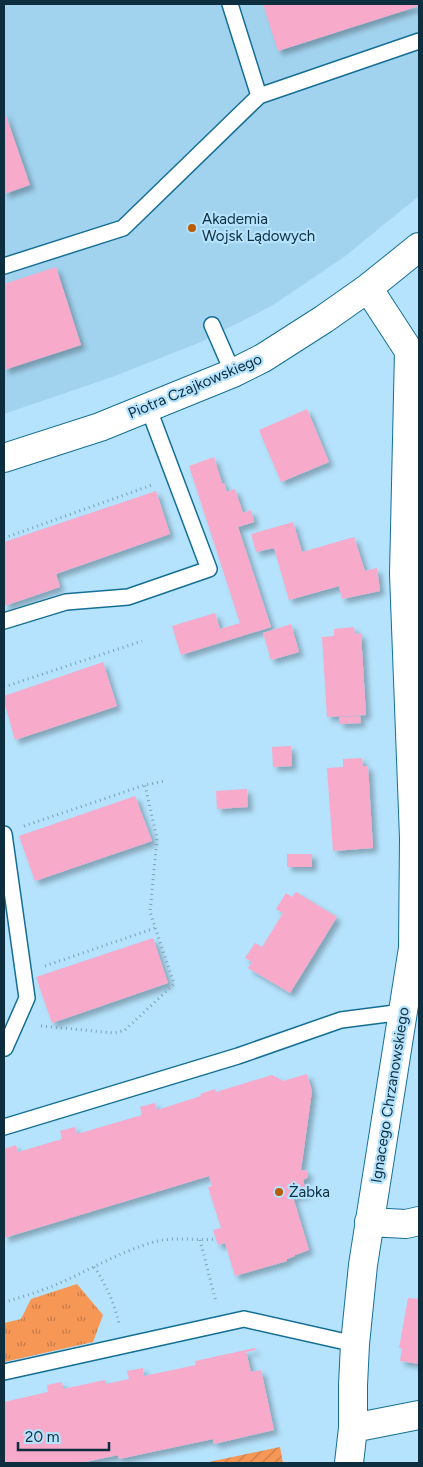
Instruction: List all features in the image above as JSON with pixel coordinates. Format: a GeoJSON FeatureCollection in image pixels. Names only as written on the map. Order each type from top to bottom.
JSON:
{"type":"FeatureCollection","features":[{"type":"Feature","properties":{"kind":"street","name":"Piotra Czajkowskiego"},"geometry":{"type":"LineString","coordinates":[[4,458],[100,427],[233,373],[283,346],[368,288],[419,247]]}},
{"type":"Feature","properties":{"kind":"street","name":"Ignacego Chrzanowskiego"},"geometry":{"type":"LineString","coordinates":[[349,1463],[353,1428],[355,1344],[369,1222],[413,948],[414,838],[404,574],[409,351],[368,288]]}},
{"type":"Feature","properties":{"kind":"street"},"geometry":{"type":"LineString","coordinates":[[369,1222],[406,1224],[419,1221]]}},
{"type":"Feature","properties":{"kind":"street"},"geometry":{"type":"LineString","coordinates":[[353,1428],[419,1415]]}},
{"type":"Feature","properties":{"kind":"lane"},"geometry":{"type":"LineString","coordinates":[[230,4],[259,96]]}},
{"type":"Feature","properties":{"kind":"lane"},"geometry":{"type":"LineString","coordinates":[[4,266],[123,228],[259,96],[419,41]]}},
{"type":"Feature","properties":{"kind":"lane"},"geometry":{"type":"LineString","coordinates":[[212,325],[233,373]]}},
{"type":"Feature","properties":{"kind":"lane"},"geometry":{"type":"LineString","coordinates":[[4,621],[66,602],[128,597],[209,569],[148,407]]}},
{"type":"Feature","properties":{"kind":"lane"},"geometry":{"type":"LineString","coordinates":[[4,834],[26,998],[5,1048]]}},
{"type":"Feature","properties":{"kind":"lane"},"geometry":{"type":"LineString","coordinates":[[4,1127],[238,1056],[341,1020],[403,1012]]}},
{"type":"Feature","properties":{"kind":"lane"},"geometry":{"type":"LineString","coordinates":[[4,1372],[244,1319],[256,1320],[355,1344]]}},
{"type":"Feature","properties":{"kind":"path"},"geometry":{"type":"LineString","coordinates":[[4,538],[152,485]]}},
{"type":"Feature","properties":{"kind":"path"},"geometry":{"type":"LineString","coordinates":[[4,687],[142,641]]}},
{"type":"Feature","properties":{"kind":"path"},"geometry":{"type":"LineString","coordinates":[[20,828],[145,785],[165,781]]}},
{"type":"Feature","properties":{"kind":"path"},"geometry":{"type":"LineString","coordinates":[[17,1021],[37,1026],[115,1033],[125,1030],[174,984],[150,912],[157,839],[145,785]]}},
{"type":"Feature","properties":{"kind":"path"},"geometry":{"type":"LineString","coordinates":[[22,970],[40,968],[155,928]]}},
{"type":"Feature","properties":{"kind":"path"},"geometry":{"type":"LineString","coordinates":[[4,1302],[45,1289],[136,1248],[156,1241],[215,1239]]}},
{"type":"Feature","properties":{"kind":"path"},"geometry":{"type":"LineString","coordinates":[[200,1240],[222,1324]]}},
{"type":"Feature","properties":{"kind":"path"},"geometry":{"type":"LineString","coordinates":[[94,1267],[115,1306],[125,1346]]}},
{"type":"Feature","properties":{"kind":"shaded area","name":"Akademia Wojsk Lądowych"},"geometry":{"type":"Polygon","coordinates":[[[4,4],[419,4],[419,196],[344,257],[273,305],[201,342],[112,377],[4,414],[4,4]]]}},
{"type":"Feature","properties":{"kind":"green space"},"geometry":{"type":"Polygon","coordinates":[[[77,1284],[103,1315],[93,1342],[4,1362],[4,1323],[21,1319],[31,1299],[77,1284]]]}},
{"type":"Feature","properties":{"kind":"green space"},"geometry":{"type":"Polygon","coordinates":[[[280,1447],[283,1463],[204,1463],[280,1447]]]}},
{"type":"Feature","properties":{"kind":"building"},"geometry":{"type":"Polygon","coordinates":[[[263,4],[419,4],[419,6],[278,51],[263,4]]]}},
{"type":"Feature","properties":{"kind":"building"},"geometry":{"type":"Polygon","coordinates":[[[4,110],[30,185],[4,194],[4,110]]]}},
{"type":"Feature","properties":{"kind":"building"},"geometry":{"type":"Polygon","coordinates":[[[56,267],[81,345],[4,370],[4,284],[56,267]]]}},
{"type":"Feature","properties":{"kind":"building"},"geometry":{"type":"Polygon","coordinates":[[[307,409],[329,462],[281,482],[259,430],[307,409]]]}},
{"type":"Feature","properties":{"kind":"building"},"geometry":{"type":"Polygon","coordinates":[[[214,457],[222,483],[224,483],[227,492],[235,489],[243,513],[251,510],[254,522],[238,527],[271,627],[181,655],[172,626],[215,613],[220,629],[240,623],[189,466],[214,457]]]}},
{"type":"Feature","properties":{"kind":"building"},"geometry":{"type":"Polygon","coordinates":[[[156,491],[170,534],[56,574],[60,587],[4,606],[4,542],[156,491]]]}},
{"type":"Feature","properties":{"kind":"building"},"geometry":{"type":"Polygon","coordinates":[[[293,522],[302,552],[354,537],[365,571],[377,568],[380,591],[342,599],[339,586],[289,600],[274,548],[256,552],[251,534],[293,522]]]}},
{"type":"Feature","properties":{"kind":"building"},"geometry":{"type":"Polygon","coordinates":[[[291,624],[299,652],[271,660],[263,633],[291,624]]]}},
{"type":"Feature","properties":{"kind":"building"},"geometry":{"type":"Polygon","coordinates":[[[354,627],[355,634],[361,633],[366,715],[327,717],[322,637],[334,636],[334,629],[354,627]]]}},
{"type":"Feature","properties":{"kind":"building"},"geometry":{"type":"Polygon","coordinates":[[[103,662],[117,706],[15,740],[4,696],[103,662]]]}},
{"type":"Feature","properties":{"kind":"building"},"geometry":{"type":"Polygon","coordinates":[[[360,716],[361,723],[339,724],[339,717],[360,716]]]}},
{"type":"Feature","properties":{"kind":"building"},"geometry":{"type":"Polygon","coordinates":[[[291,746],[292,766],[273,767],[272,747],[291,746]]]}},
{"type":"Feature","properties":{"kind":"building"},"geometry":{"type":"Polygon","coordinates":[[[362,758],[363,766],[368,766],[373,848],[333,851],[327,768],[343,767],[343,759],[362,758]]]}},
{"type":"Feature","properties":{"kind":"building"},"geometry":{"type":"Polygon","coordinates":[[[247,789],[248,807],[217,809],[216,791],[247,789]]]}},
{"type":"Feature","properties":{"kind":"building"},"geometry":{"type":"Polygon","coordinates":[[[135,796],[152,841],[35,881],[19,836],[135,796]]]}},
{"type":"Feature","properties":{"kind":"building"},"geometry":{"type":"Polygon","coordinates":[[[287,854],[312,854],[312,867],[287,867],[287,854]]]}},
{"type":"Feature","properties":{"kind":"building"},"geometry":{"type":"Polygon","coordinates":[[[296,892],[337,917],[290,993],[248,968],[252,962],[245,958],[255,943],[262,947],[283,913],[276,909],[286,893],[292,897],[296,892]]]}},
{"type":"Feature","properties":{"kind":"building"},"geometry":{"type":"Polygon","coordinates":[[[153,938],[168,983],[52,1023],[36,977],[153,938]]]}},
{"type":"Feature","properties":{"kind":"building"},"geometry":{"type":"Polygon","coordinates":[[[307,1074],[312,1091],[301,1170],[308,1171],[307,1178],[303,1180],[307,1194],[293,1197],[309,1250],[287,1259],[287,1261],[235,1276],[225,1243],[218,1245],[213,1230],[221,1228],[208,1187],[212,1186],[209,1176],[4,1238],[4,1149],[16,1145],[18,1152],[62,1139],[60,1131],[75,1127],[77,1134],[142,1115],[140,1107],[155,1103],[157,1110],[201,1096],[200,1094],[215,1089],[216,1092],[272,1075],[283,1081],[307,1074]]]}},
{"type":"Feature","properties":{"kind":"building"},"geometry":{"type":"Polygon","coordinates":[[[408,1298],[419,1299],[419,1364],[400,1361],[402,1348],[399,1348],[408,1298]]]}},
{"type":"Feature","properties":{"kind":"building"},"geometry":{"type":"Polygon","coordinates":[[[255,1348],[256,1350],[246,1352],[251,1372],[261,1370],[274,1430],[214,1444],[213,1439],[119,1459],[118,1455],[81,1463],[4,1463],[4,1402],[48,1392],[47,1385],[62,1382],[63,1389],[105,1380],[106,1384],[129,1379],[127,1371],[143,1368],[144,1376],[196,1365],[195,1361],[255,1348]]]}},
{"type":"Feature","properties":{"kind":"place","name":"Akademia Wojsk Lądowych"},"geometry":{"type":"Point","coordinates":[192,228]}},
{"type":"Feature","properties":{"kind":"place","name":"Żabka"},"geometry":{"type":"Point","coordinates":[279,1192]}}]}
